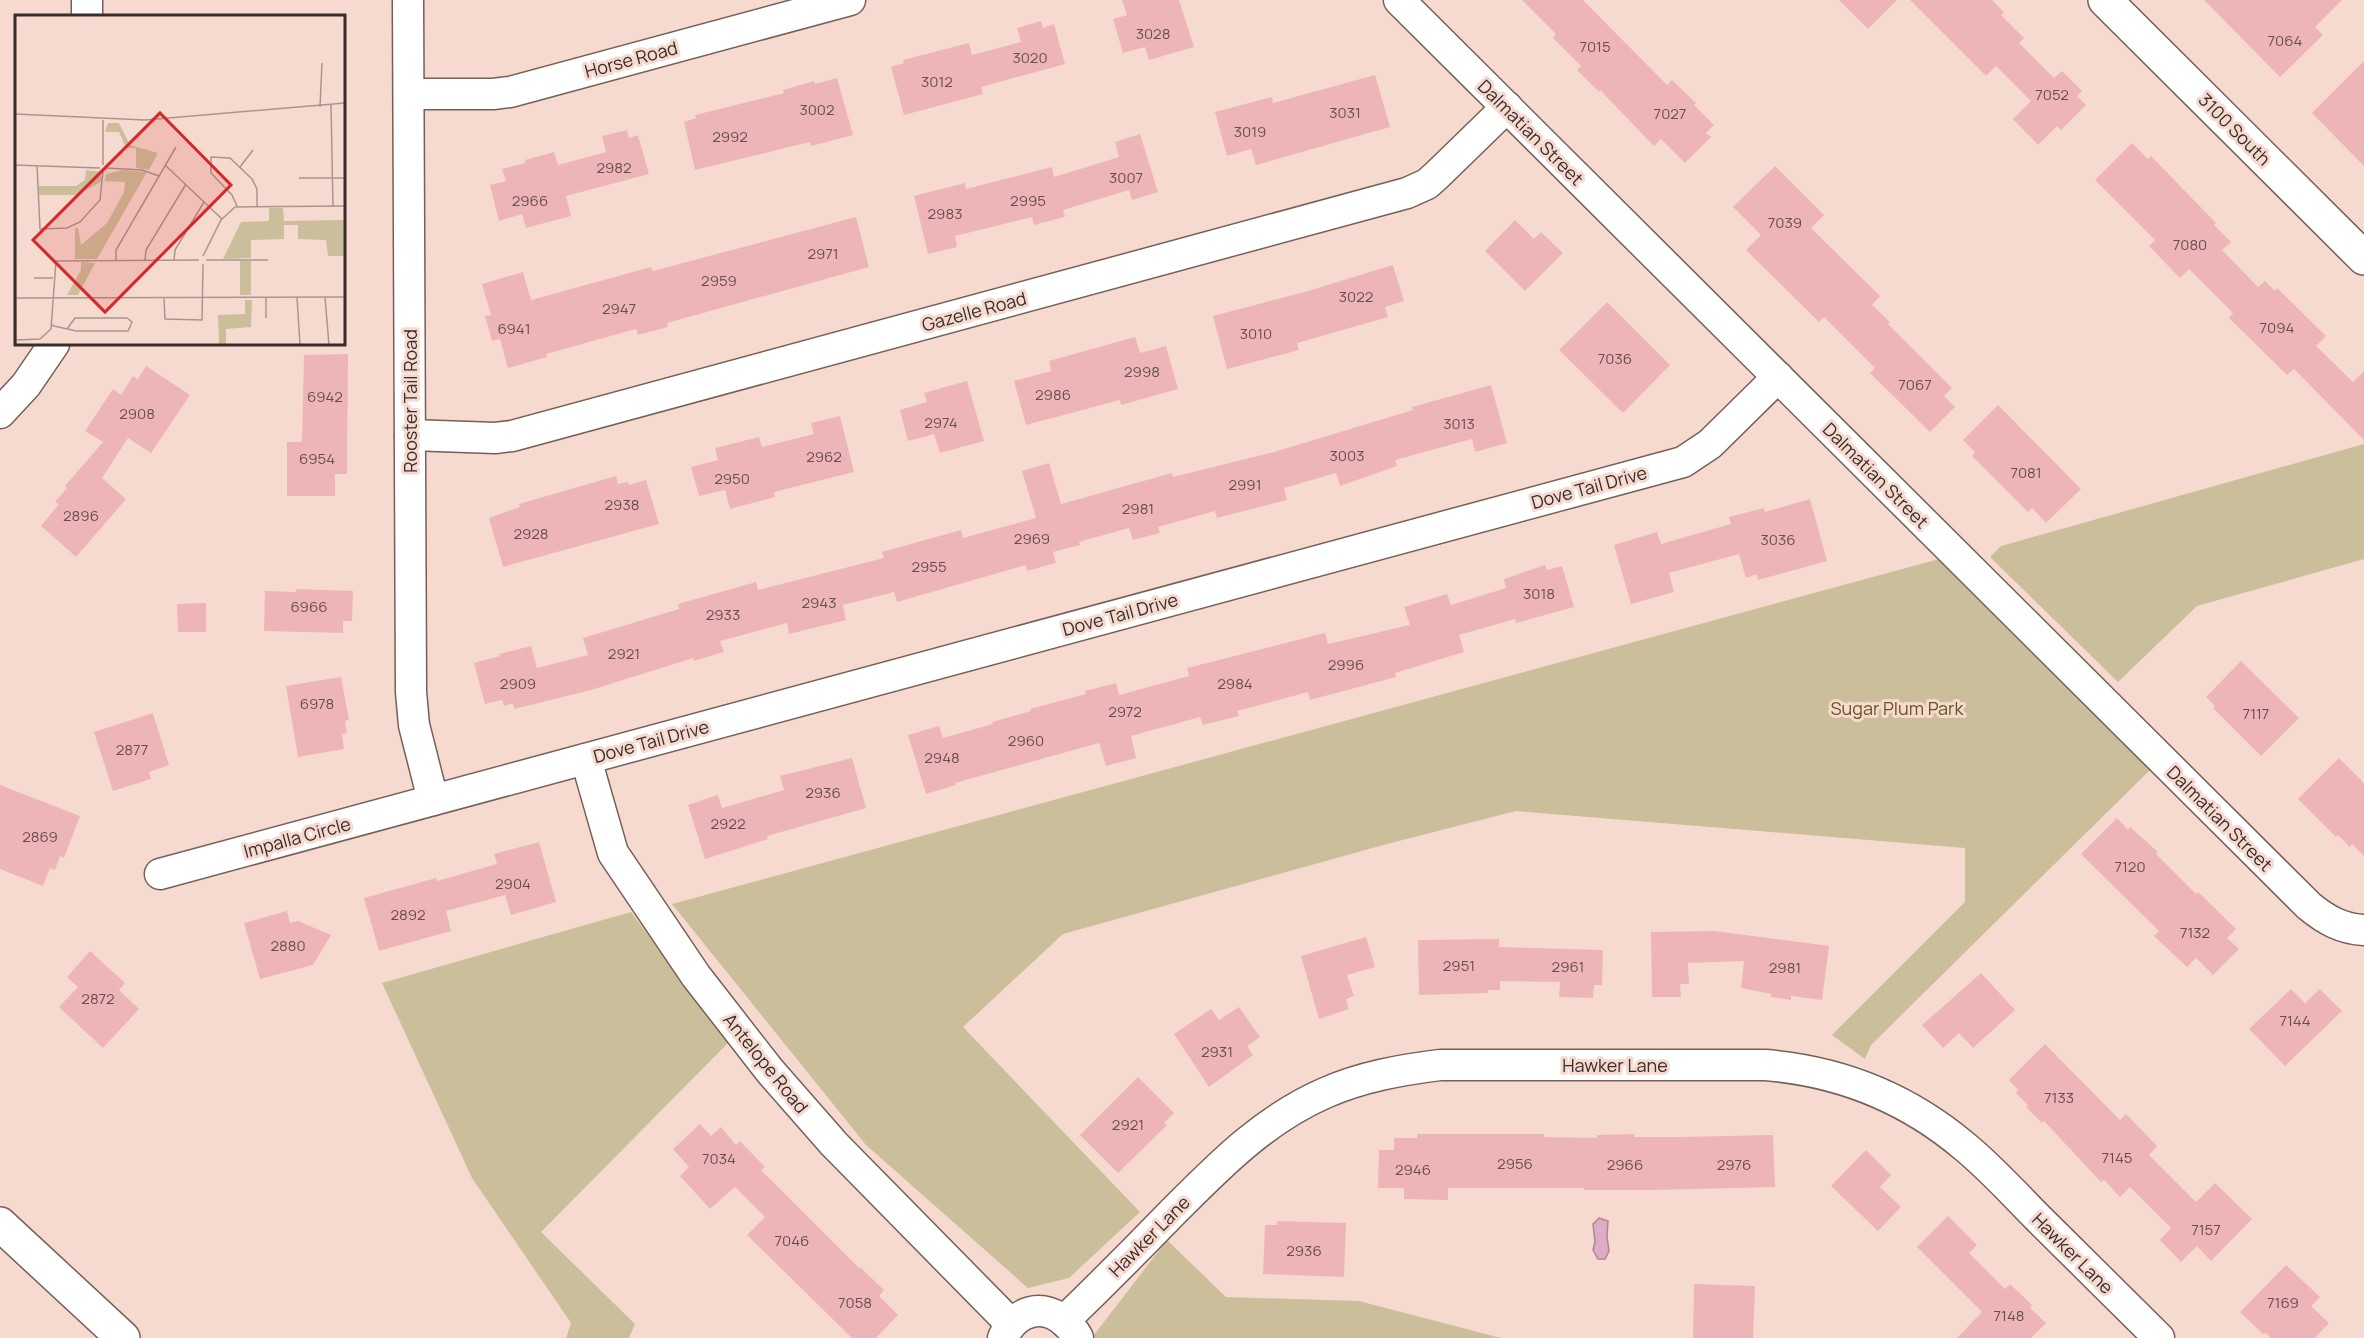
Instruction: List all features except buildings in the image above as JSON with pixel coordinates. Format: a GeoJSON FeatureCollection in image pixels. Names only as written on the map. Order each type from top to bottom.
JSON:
{"type":"FeatureCollection","features":[{"type":"Feature","properties":{"kind":"main road","name":"3100 South"},"geometry":{"type":"LineString","coordinates":[[2105,0],[2364,258]]}},
{"type":"Feature","properties":{"kind":"main road"},"geometry":{"type":"LineString","coordinates":[[0,1224],[123,1338]]}},
{"type":"Feature","properties":{"kind":"street","name":"Rooster Tail Road"},"geometry":{"type":"LineString","coordinates":[[408,0],[411,709],[433,800]]}},
{"type":"Feature","properties":{"kind":"street","name":"Horse Road"},"geometry":{"type":"LineString","coordinates":[[409,94],[510,92],[850,0]]}},
{"type":"Feature","properties":{"kind":"street","name":"Dalmatian Street"},"geometry":{"type":"LineString","coordinates":[[1399,0],[2309,906],[2322,917],[2337,925],[2364,930]]}},
{"type":"Feature","properties":{"kind":"street","name":"Gazelle Road"},"geometry":{"type":"LineString","coordinates":[[410,435],[495,438],[512,436],[1407,193],[1427,184],[1507,107]]}},
{"type":"Feature","properties":{"kind":"street"},"geometry":{"type":"LineString","coordinates":[[0,413],[26,385],[53,345]]}},
{"type":"Feature","properties":{"kind":"street","name":"Dove Tail Drive"},"geometry":{"type":"LineString","coordinates":[[433,800],[1683,462],[1710,444],[1778,377]]}},
{"type":"Feature","properties":{"kind":"street","name":"Antelope Road"},"geometry":{"type":"LineString","coordinates":[[586,759],[613,853],[696,976],[770,1071],[834,1144],[1007,1331]]}},
{"type":"Feature","properties":{"kind":"street","name":"Impalla Circle"},"geometry":{"type":"LineString","coordinates":[[160,874],[433,800]]}},
{"type":"Feature","properties":{"kind":"street","name":"Hawker Lane"},"geometry":{"type":"LineString","coordinates":[[1071,1330],[1227,1157],[1257,1132],[1290,1111],[1362,1079],[1401,1070],[1440,1065],[1766,1065],[1815,1071],[1868,1087],[1919,1113],[1943,1129],[1986,1166],[2158,1338]]}},
{"type":"Feature","properties":{"kind":"street"},"geometry":{"type":"LineString","coordinates":[[1007,1331],[1030,1312],[1043,1311],[1055,1313],[1071,1330]]}},
{"type":"Feature","properties":{"kind":"green space"},"geometry":{"type":"Polygon","coordinates":[[[2364,444],[2364,559],[2197,606],[2118,682],[1990,557],[2001,546],[2364,444]]]}},
{"type":"Feature","properties":{"kind":"green space","name":"Sugar Plum Park"},"geometry":{"type":"Polygon","coordinates":[[[1939,559],[2150,770],[1871,1045],[1865,1059],[1832,1035],[1965,902],[1965,848],[1516,811],[1387,844],[1063,934],[963,1027],[1140,1212],[1069,1278],[1028,1288],[866,1145],[672,904],[1939,559]]]}},
{"type":"Feature","properties":{"kind":"green space"},"geometry":{"type":"Polygon","coordinates":[[[631,912],[729,1042],[541,1232],[635,1324],[629,1338],[566,1338],[571,1323],[472,1178],[382,983],[631,912]]]}},
{"type":"Feature","properties":{"kind":"green space"},"geometry":{"type":"Polygon","coordinates":[[[1167,1240],[1226,1297],[1359,1301],[1501,1338],[1095,1338],[1094,1335],[1167,1240]]]}},
{"type":"Feature","properties":{"kind":"shaded area"},"geometry":{"type":"Polygon","coordinates":[[[1599,1218],[1608,1221],[1609,1251],[1605,1259],[1598,1259],[1593,1250],[1595,1242],[1593,1224],[1599,1218]]]}}]}
